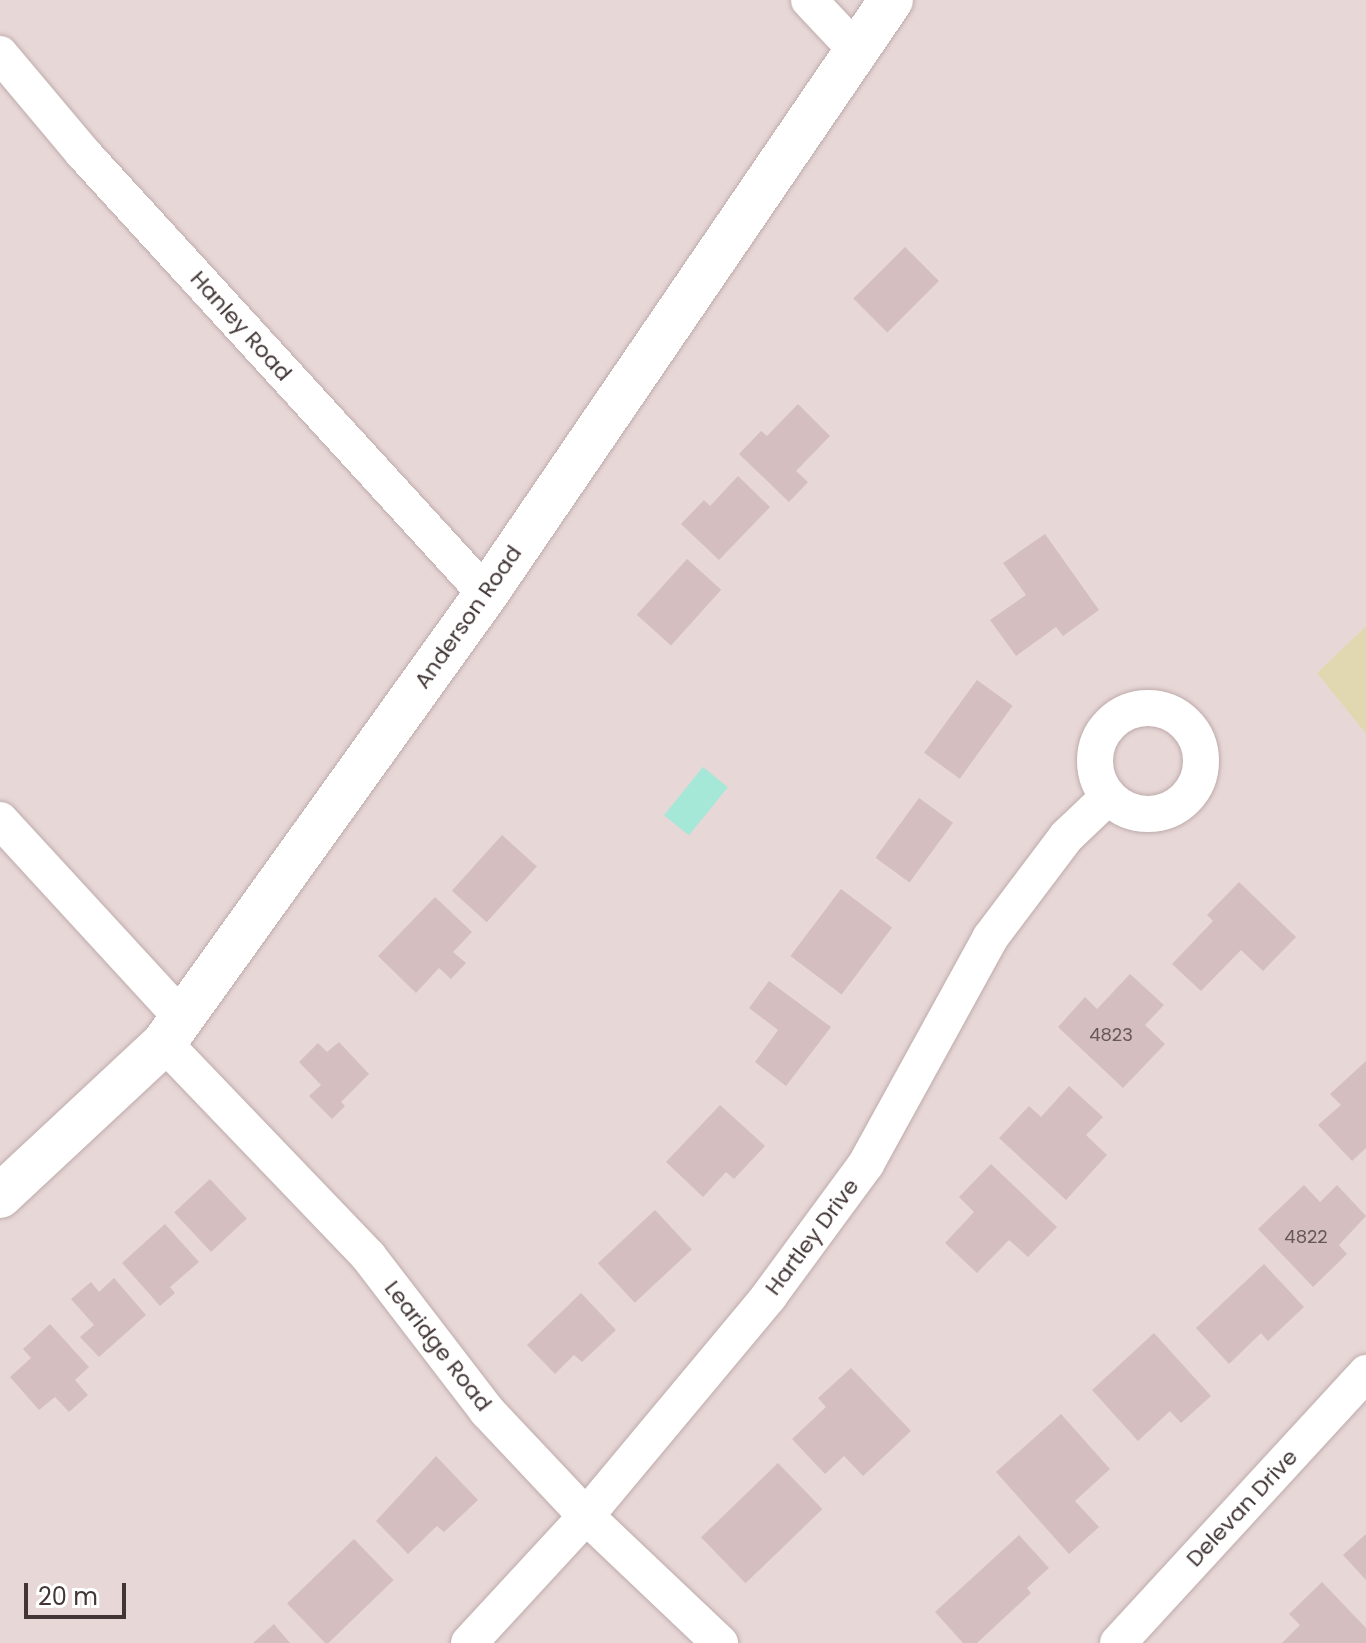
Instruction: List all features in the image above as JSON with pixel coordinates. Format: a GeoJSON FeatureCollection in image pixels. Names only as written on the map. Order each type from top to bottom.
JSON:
{"type":"FeatureCollection","features":[{"type":"Feature","properties":{"kind":"street"},"geometry":{"type":"LineString","coordinates":[[809,0],[856,50]]}},
{"type":"Feature","properties":{"kind":"street","name":"Anderson Road"},"geometry":{"type":"LineString","coordinates":[[0,1196],[172,1030],[486,594],[891,0]]}},
{"type":"Feature","properties":{"kind":"street","name":"Hanley Road"},"geometry":{"type":"LineString","coordinates":[[0,54],[83,153],[486,594]]}},
{"type":"Feature","properties":{"kind":"street","name":"Hartley Drive"},"geometry":{"type":"LineString","coordinates":[[469,1643],[586,1516],[769,1296],[866,1164],[990,938],[1067,836],[1108,797]]}},
{"type":"Feature","properties":{"kind":"street","name":"Learidge Road"},"geometry":{"type":"LineString","coordinates":[[0,820],[172,1030],[369,1257],[487,1411],[586,1516],[720,1643]]}},
{"type":"Feature","properties":{"kind":"street","name":"Delevan Drive"},"geometry":{"type":"LineString","coordinates":[[1118,1643],[1366,1373]]}},
{"type":"Feature","properties":{"kind":"shaded area"},"geometry":{"type":"Polygon","coordinates":[[[0,0],[1366,0],[1366,626],[1317,673],[1366,734],[1366,1643],[0,1643],[0,0]]]}},
{"type":"Feature","properties":{"kind":"shaded area"},"geometry":{"type":"Polygon","coordinates":[[[1366,626],[1366,734],[1317,673],[1366,626]]]}},
{"type":"Feature","properties":{"kind":"shaded area"},"geometry":{"type":"Polygon","coordinates":[[[703,767],[728,787],[689,835],[664,815],[703,767]]]}},
{"type":"Feature","properties":{"kind":"building"},"geometry":{"type":"Polygon","coordinates":[[[905,247],[939,281],[887,333],[853,299],[905,247]]]}},
{"type":"Feature","properties":{"kind":"building"},"geometry":{"type":"Polygon","coordinates":[[[798,404],[830,436],[796,471],[808,482],[789,502],[739,454],[761,431],[767,436],[798,404]]]}},
{"type":"Feature","properties":{"kind":"building"},"geometry":{"type":"Polygon","coordinates":[[[738,476],[770,507],[719,560],[681,524],[704,500],[710,506],[738,476]]]}},
{"type":"Feature","properties":{"kind":"building"},"geometry":{"type":"Polygon","coordinates":[[[1045,534],[1099,610],[1063,636],[1056,627],[1016,656],[990,620],[1026,595],[1003,563],[1045,534]]]}},
{"type":"Feature","properties":{"kind":"building"},"geometry":{"type":"Polygon","coordinates":[[[687,559],[721,590],[671,646],[637,615],[687,559]]]}},
{"type":"Feature","properties":{"kind":"building"},"geometry":{"type":"Polygon","coordinates":[[[977,680],[1013,706],[960,779],[924,753],[977,680]]]}},
{"type":"Feature","properties":{"kind":"building"},"geometry":{"type":"Polygon","coordinates":[[[919,798],[953,823],[909,883],[876,858],[919,798]]]}},
{"type":"Feature","properties":{"kind":"building"},"geometry":{"type":"Polygon","coordinates":[[[502,835],[537,866],[487,922],[452,891],[502,835]]]}},
{"type":"Feature","properties":{"kind":"building"},"geometry":{"type":"Polygon","coordinates":[[[1239,882],[1296,937],[1263,971],[1241,950],[1201,991],[1172,964],[1213,921],[1207,915],[1239,882]]]}},
{"type":"Feature","properties":{"kind":"building"},"geometry":{"type":"Polygon","coordinates":[[[841,889],[892,928],[842,995],[790,956],[841,889]]]}},
{"type":"Feature","properties":{"kind":"building"},"geometry":{"type":"Polygon","coordinates":[[[435,897],[472,932],[453,952],[466,963],[451,979],[439,968],[416,993],[378,956],[435,897]]]}},
{"type":"Feature","properties":{"kind":"building"},"geometry":{"type":"Polygon","coordinates":[[[1130,974],[1164,1005],[1145,1025],[1165,1044],[1123,1088],[1058,1027],[1085,997],[1097,1009],[1130,974]]]}},
{"type":"Feature","properties":{"kind":"building"},"geometry":{"type":"Polygon","coordinates":[[[769,981],[831,1027],[786,1086],[755,1062],[778,1030],[749,1008],[769,981]]]}},
{"type":"Feature","properties":{"kind":"building"},"geometry":{"type":"Polygon","coordinates":[[[339,1042],[369,1074],[341,1102],[345,1106],[332,1119],[309,1096],[321,1085],[299,1062],[318,1043],[327,1052],[339,1042]]]}},
{"type":"Feature","properties":{"kind":"building"},"geometry":{"type":"Polygon","coordinates":[[[1366,1061],[1366,1148],[1352,1161],[1318,1125],[1341,1105],[1330,1094],[1366,1061]]]}},
{"type":"Feature","properties":{"kind":"building"},"geometry":{"type":"Polygon","coordinates":[[[1069,1086],[1103,1117],[1086,1135],[1107,1155],[1066,1200],[999,1138],[1029,1106],[1041,1117],[1069,1086]]]}},
{"type":"Feature","properties":{"kind":"building"},"geometry":{"type":"Polygon","coordinates":[[[720,1105],[765,1146],[734,1179],[726,1172],[703,1197],[666,1162],[720,1105]]]}},
{"type":"Feature","properties":{"kind":"building"},"geometry":{"type":"Polygon","coordinates":[[[991,1164],[1057,1227],[1028,1257],[1009,1240],[977,1273],[945,1243],[974,1212],[959,1197],[991,1164]]]}},
{"type":"Feature","properties":{"kind":"building"},"geometry":{"type":"Polygon","coordinates":[[[210,1179],[247,1218],[211,1252],[174,1212],[210,1179]]]}},
{"type":"Feature","properties":{"kind":"building"},"geometry":{"type":"Polygon","coordinates":[[[1304,1185],[1320,1202],[1337,1185],[1366,1216],[1339,1245],[1347,1254],[1313,1287],[1258,1229],[1304,1185]]]}},
{"type":"Feature","properties":{"kind":"building"},"geometry":{"type":"Polygon","coordinates":[[[655,1210],[692,1249],[635,1303],[598,1263],[655,1210]]]}},
{"type":"Feature","properties":{"kind":"building"},"geometry":{"type":"Polygon","coordinates":[[[165,1224],[199,1262],[170,1287],[175,1293],[160,1306],[122,1263],[165,1224]]]}},
{"type":"Feature","properties":{"kind":"building"},"geometry":{"type":"Polygon","coordinates":[[[1264,1264],[1304,1307],[1268,1341],[1261,1333],[1229,1364],[1196,1328],[1264,1264]]]}},
{"type":"Feature","properties":{"kind":"building"},"geometry":{"type":"Polygon","coordinates":[[[114,1278],[146,1315],[99,1357],[80,1337],[94,1325],[71,1299],[91,1282],[99,1292],[114,1278]]]}},
{"type":"Feature","properties":{"kind":"building"},"geometry":{"type":"Polygon","coordinates":[[[581,1293],[616,1330],[582,1362],[574,1355],[555,1374],[527,1345],[581,1293]]]}},
{"type":"Feature","properties":{"kind":"building"},"geometry":{"type":"Polygon","coordinates":[[[50,1324],[89,1367],[75,1380],[88,1395],[69,1412],[55,1397],[39,1410],[10,1377],[31,1358],[23,1349],[50,1324]]]}},
{"type":"Feature","properties":{"kind":"building"},"geometry":{"type":"Polygon","coordinates":[[[1154,1333],[1211,1396],[1181,1423],[1170,1411],[1138,1441],[1092,1390],[1154,1333]]]}},
{"type":"Feature","properties":{"kind":"building"},"geometry":{"type":"Polygon","coordinates":[[[851,1368],[911,1431],[863,1476],[844,1456],[825,1474],[792,1439],[826,1407],[818,1398],[851,1368]]]}},
{"type":"Feature","properties":{"kind":"building"},"geometry":{"type":"Polygon","coordinates":[[[1061,1414],[1110,1469],[1075,1501],[1099,1527],[1069,1554],[996,1472],[1061,1414]]]}},
{"type":"Feature","properties":{"kind":"building"},"geometry":{"type":"Polygon","coordinates":[[[436,1456],[478,1500],[444,1532],[437,1526],[408,1554],[376,1521],[436,1456]]]}},
{"type":"Feature","properties":{"kind":"building"},"geometry":{"type":"Polygon","coordinates":[[[778,1463],[822,1509],[745,1583],[701,1537],[778,1463]]]}},
{"type":"Feature","properties":{"kind":"building"},"geometry":{"type":"Polygon","coordinates":[[[1366,1534],[1366,1580],[1343,1555],[1366,1534]]]}},
{"type":"Feature","properties":{"kind":"building"},"geometry":{"type":"Polygon","coordinates":[[[1019,1535],[1049,1568],[1027,1588],[1031,1593],[977,1643],[963,1643],[935,1612],[1019,1535]]]}},
{"type":"Feature","properties":{"kind":"building"},"geometry":{"type":"Polygon","coordinates":[[[354,1539],[394,1580],[328,1643],[287,1604],[354,1539]]]}},
{"type":"Feature","properties":{"kind":"building"},"geometry":{"type":"Polygon","coordinates":[[[1322,1582],[1366,1628],[1366,1643],[1282,1643],[1300,1625],[1289,1614],[1322,1582]]]}},
{"type":"Feature","properties":{"kind":"building"},"geometry":{"type":"Polygon","coordinates":[[[274,1624],[290,1643],[253,1643],[274,1624]]]}}]}
